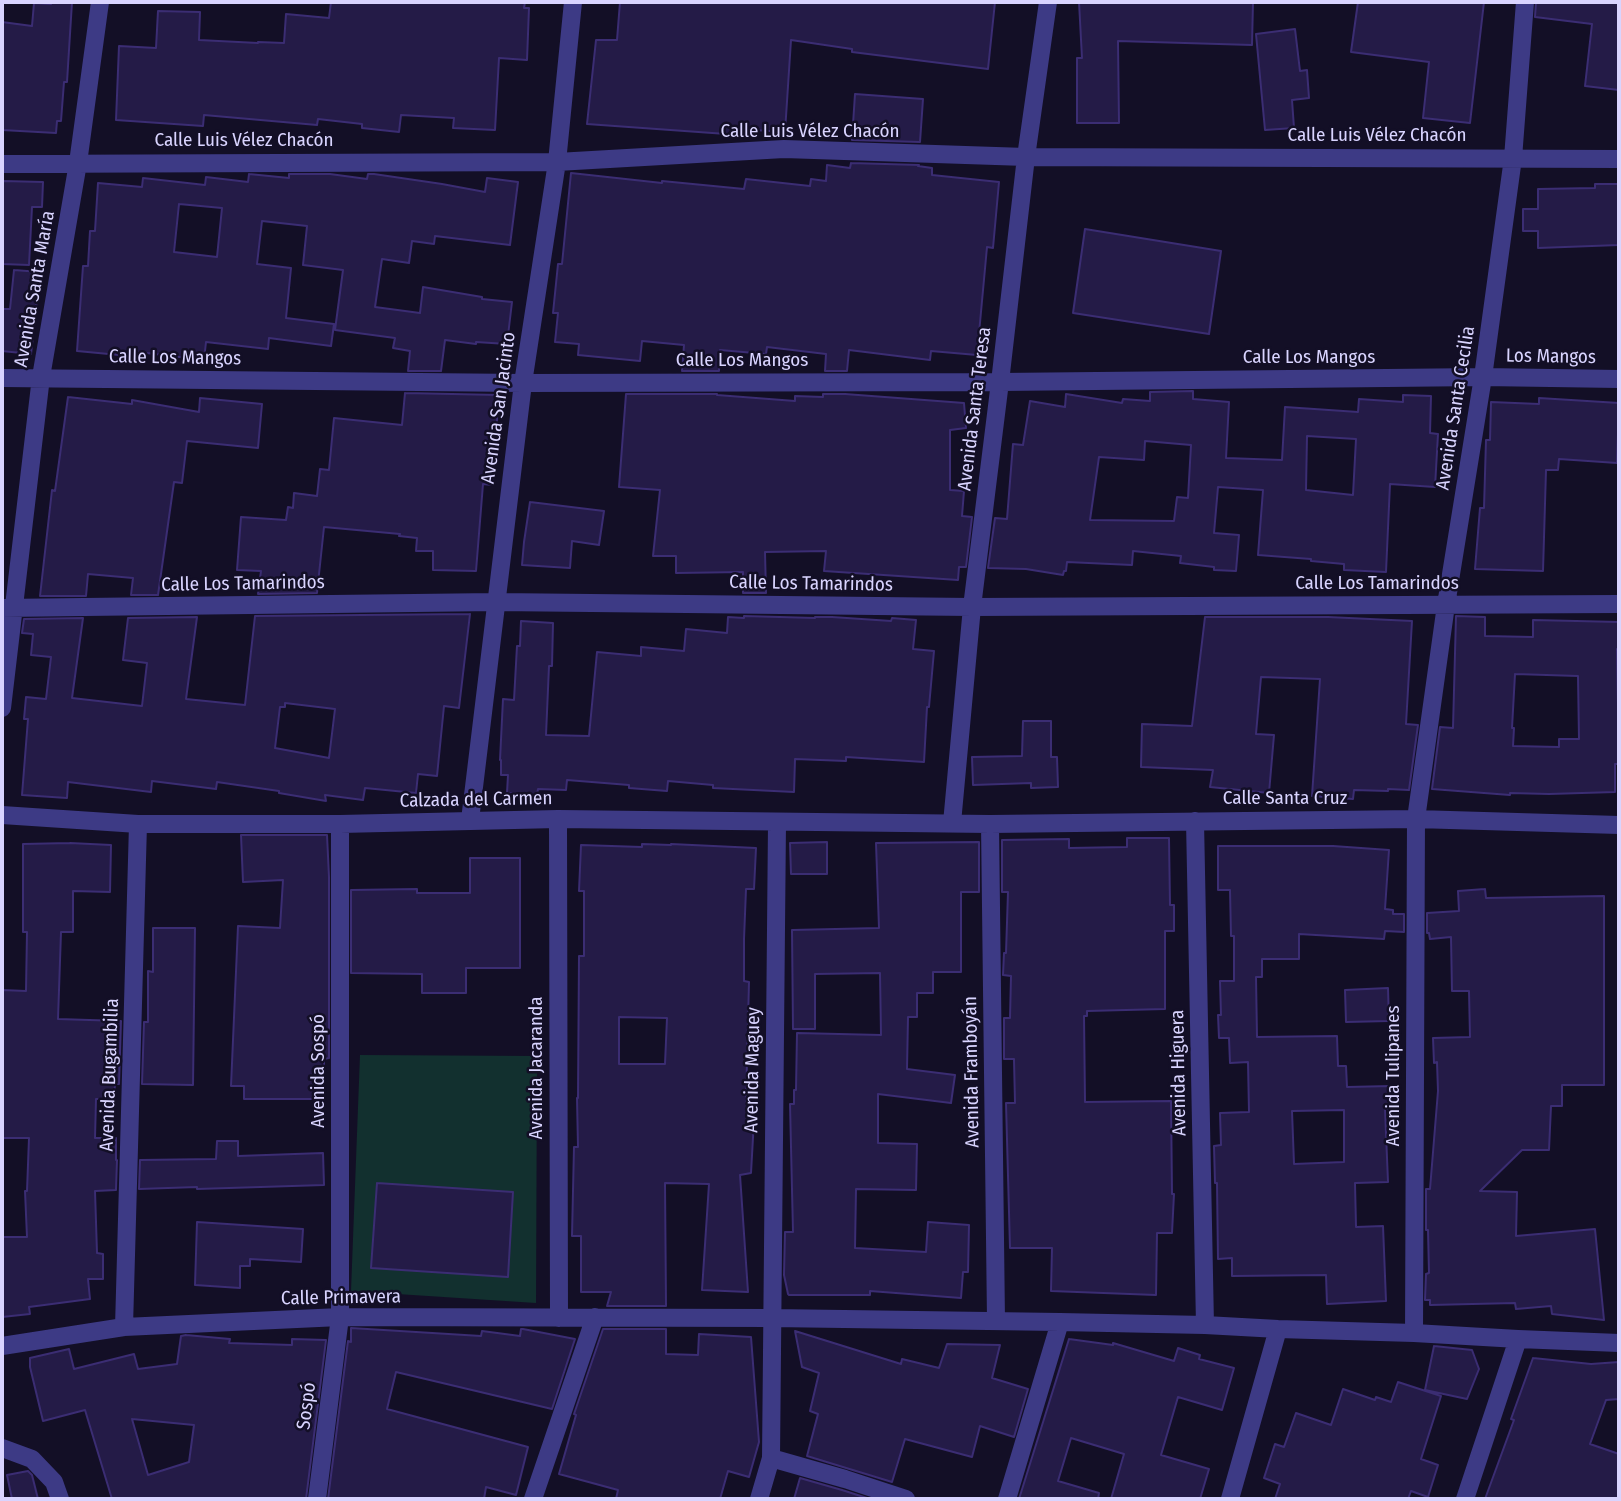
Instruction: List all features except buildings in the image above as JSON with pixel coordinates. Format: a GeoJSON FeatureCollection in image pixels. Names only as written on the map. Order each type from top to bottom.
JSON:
{"type":"FeatureCollection","features":[{"type":"Feature","properties":{"kind":"street","name":"Avenida Santa María"},"geometry":{"type":"LineString","coordinates":[[2,708],[8,608],[41,377],[78,163],[100,2]]}},
{"type":"Feature","properties":{"kind":"street","name":"Avenida San Jacinto"},"geometry":{"type":"LineString","coordinates":[[470,820],[523,383],[557,162],[573,2]]}},
{"type":"Feature","properties":{"kind":"street","name":"Avenida Santa Teresa"},"geometry":{"type":"LineString","coordinates":[[952,823],[972,607],[1026,157],[1048,2]]}},
{"type":"Feature","properties":{"kind":"street","name":"Avenida Santa Cecilia"},"geometry":{"type":"LineString","coordinates":[[1416,819],[1446,605],[1483,377],[1513,158],[1525,2]]}},
{"type":"Feature","properties":{"kind":"street","name":"Calle Luis Vélez Chacón"},"geometry":{"type":"LineString","coordinates":[[2,164],[557,162],[784,149],[1026,157],[1619,159]]}},
{"type":"Feature","properties":{"kind":"street","name":"Calle Los Mangos"},"geometry":{"type":"LineString","coordinates":[[2,378],[523,383],[1483,377]]}},
{"type":"Feature","properties":{"kind":"street","name":"Los Mangos"},"geometry":{"type":"LineString","coordinates":[[1483,377],[1619,379]]}},
{"type":"Feature","properties":{"kind":"street","name":"Calle Los Tamarindos"},"geometry":{"type":"LineString","coordinates":[[8,608],[496,602],[972,607],[1619,604]]}},
{"type":"Feature","properties":{"kind":"street","name":"Calzada del Carmen"},"geometry":{"type":"LineString","coordinates":[[2,816],[138,824],[340,824],[558,819],[952,823]]}},
{"type":"Feature","properties":{"kind":"street","name":"Avenida Jacaranda"},"geometry":{"type":"LineString","coordinates":[[558,819],[559,1318]]}},
{"type":"Feature","properties":{"kind":"street","name":"Calle Santa Cruz"},"geometry":{"type":"LineString","coordinates":[[952,823],[1416,819],[1619,825]]}},
{"type":"Feature","properties":{"kind":"street","name":"Avenida Tulipanes"},"geometry":{"type":"LineString","coordinates":[[1414,1333],[1416,819]]}},
{"type":"Feature","properties":{"kind":"street","name":"Avenida Higuera"},"geometry":{"type":"LineString","coordinates":[[1195,821],[1205,1325]]}},
{"type":"Feature","properties":{"kind":"street","name":"Avenida Maguey"},"geometry":{"type":"LineString","coordinates":[[758,1499],[771,1458],[777,823]]}},
{"type":"Feature","properties":{"kind":"street","name":"Avenida Bugambilia"},"geometry":{"type":"LineString","coordinates":[[124,1327],[138,824]]}},
{"type":"Feature","properties":{"kind":"street","name":"Avenida Sospó"},"geometry":{"type":"LineString","coordinates":[[340,824],[340,1317]]}},
{"type":"Feature","properties":{"kind":"street","name":"Avenida Framboyán"},"geometry":{"type":"LineString","coordinates":[[990,824],[996,1321]]}},
{"type":"Feature","properties":{"kind":"street","name":"Calle Primavera"},"geometry":{"type":"LineString","coordinates":[[2,1346],[124,1327],[340,1317],[1060,1322],[1205,1325],[1619,1343]]}},
{"type":"Feature","properties":{"kind":"street","name":"Sospó"},"geometry":{"type":"LineString","coordinates":[[317,1499],[340,1317]]}},
{"type":"Feature","properties":{"kind":"street"},"geometry":{"type":"LineString","coordinates":[[533,1499],[595,1317]]}},
{"type":"Feature","properties":{"kind":"street"},"geometry":{"type":"LineString","coordinates":[[1007,1499],[1060,1322]]}},
{"type":"Feature","properties":{"kind":"street"},"geometry":{"type":"LineString","coordinates":[[1230,1499],[1279,1329]]}},
{"type":"Feature","properties":{"kind":"street"},"geometry":{"type":"LineString","coordinates":[[1465,1499],[1518,1339]]}},
{"type":"Feature","properties":{"kind":"street"},"geometry":{"type":"LineString","coordinates":[[2,1447],[32,1459],[54,1482],[60,1499]]}},
{"type":"Feature","properties":{"kind":"street"},"geometry":{"type":"LineString","coordinates":[[771,1458],[906,1499]]}},
{"type":"Feature","properties":{"kind":"green space"},"geometry":{"type":"Polygon","coordinates":[[[360,1055],[537,1056],[536,1303],[351,1291],[360,1055]]]}}]}
